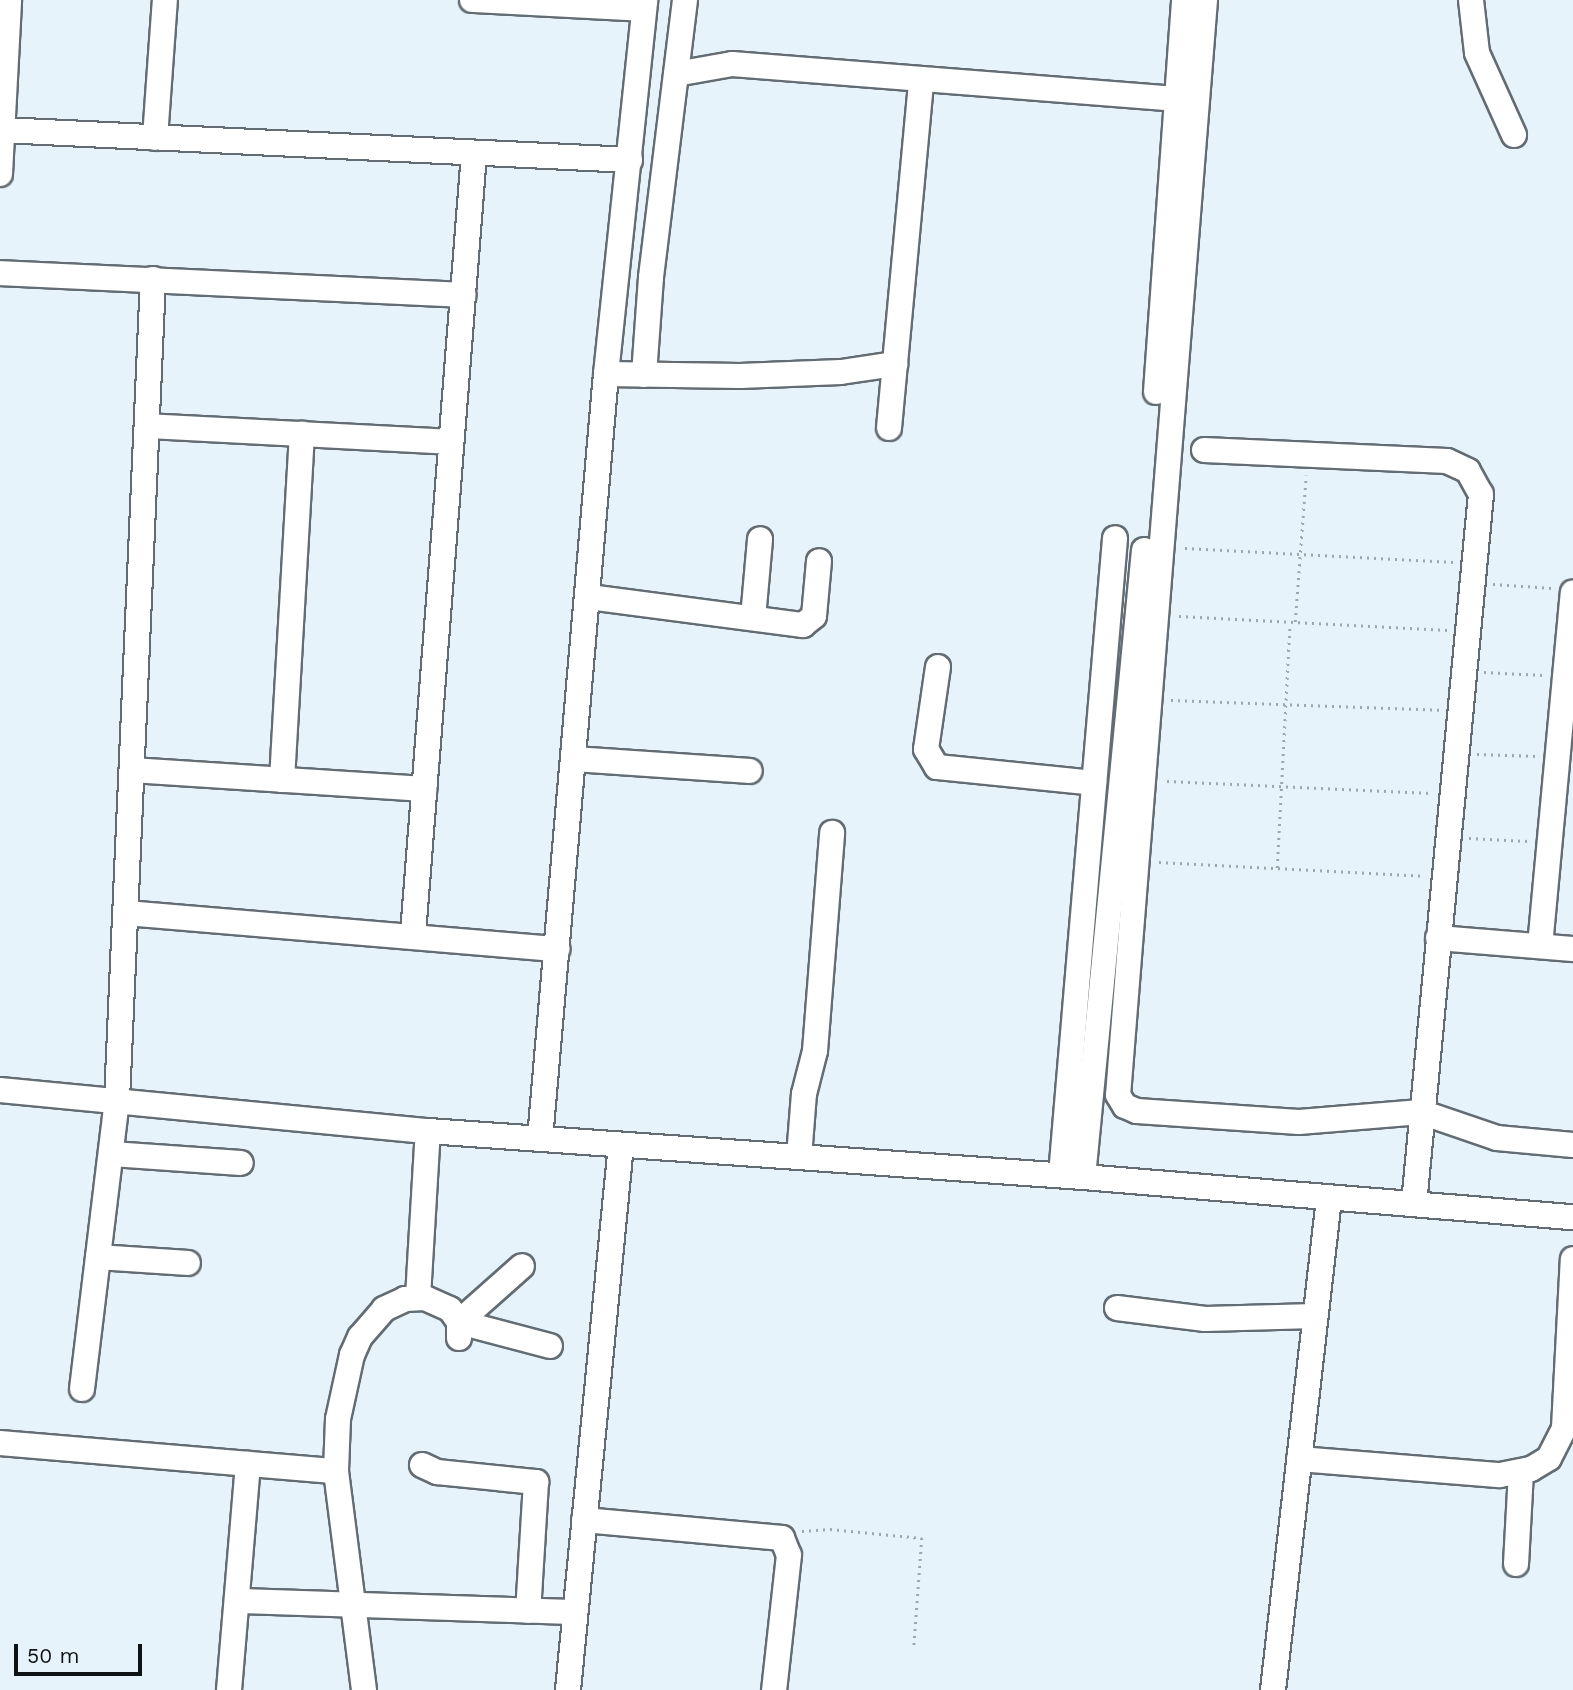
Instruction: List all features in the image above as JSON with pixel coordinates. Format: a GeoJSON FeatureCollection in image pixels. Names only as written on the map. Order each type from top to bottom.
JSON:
{"type":"FeatureCollection","features":[{"type":"Feature","properties":{"kind":"street"},"geometry":{"type":"LineString","coordinates":[[0,174],[9,0]]}},
{"type":"Feature","properties":{"kind":"street"},"geometry":{"type":"LineString","coordinates":[[155,138],[165,0]]}},
{"type":"Feature","properties":{"kind":"street"},"geometry":{"type":"LineString","coordinates":[[485,0],[644,5],[606,374],[589,597],[540,1139]]}},
{"type":"Feature","properties":{"kind":"street"},"geometry":{"type":"LineString","coordinates":[[644,375],[685,0]]}},
{"type":"Feature","properties":{"kind":"street"},"geometry":{"type":"LineString","coordinates":[[1072,1176],[1148,506],[1184,0]]}},
{"type":"Feature","properties":{"kind":"street"},"geometry":{"type":"LineString","coordinates":[[1205,0],[1118,1095],[1125,1106],[1137,1111],[1299,1122],[1421,1112],[1497,1138],[1573,1145]]}},
{"type":"Feature","properties":{"kind":"street"},"geometry":{"type":"LineString","coordinates":[[1471,0],[1477,53],[1514,135]]}},
{"type":"Feature","properties":{"kind":"street"},"geometry":{"type":"LineString","coordinates":[[676,74],[732,64],[921,81],[1177,99]]}},
{"type":"Feature","properties":{"kind":"street"},"geometry":{"type":"LineString","coordinates":[[889,428],[921,81]]}},
{"type":"Feature","properties":{"kind":"street"},"geometry":{"type":"LineString","coordinates":[[2,130],[630,160]]}},
{"type":"Feature","properties":{"kind":"street"},"geometry":{"type":"LineString","coordinates":[[413,934],[474,153]]}},
{"type":"Feature","properties":{"kind":"street"},"geometry":{"type":"LineString","coordinates":[[0,273],[463,295]]}},
{"type":"Feature","properties":{"kind":"street"},"geometry":{"type":"LineString","coordinates":[[82,1389],[117,1100],[153,279]]}},
{"type":"Feature","properties":{"kind":"street"},"geometry":{"type":"LineString","coordinates":[[606,374],[829,372],[895,364]]}},
{"type":"Feature","properties":{"kind":"street"},"geometry":{"type":"LineString","coordinates":[[146,426],[451,442]]}},
{"type":"Feature","properties":{"kind":"street"},"geometry":{"type":"LineString","coordinates":[[282,780],[302,434]]}},
{"type":"Feature","properties":{"kind":"street"},"geometry":{"type":"LineString","coordinates":[[1204,450],[1439,460],[1462,466],[1474,478],[1481,494],[1414,1204]]}},
{"type":"Feature","properties":{"kind":"street"},"geometry":{"type":"LineString","coordinates":[[1072,1176],[1094,783],[1115,538]]}},
{"type":"Feature","properties":{"kind":"street"},"geometry":{"type":"LineString","coordinates":[[753,618],[760,539]]}},
{"type":"Feature","properties":{"kind":"street"},"geometry":{"type":"LineString","coordinates":[[589,597],[753,618],[810,622],[819,561]]}},
{"type":"Feature","properties":{"kind":"street"},"geometry":{"type":"LineString","coordinates":[[1540,946],[1557,845],[1557,757],[1565,677],[1567,591]]}},
{"type":"Feature","properties":{"kind":"street"},"geometry":{"type":"LineString","coordinates":[[938,667],[926,749],[937,767],[1094,783]]}},
{"type":"Feature","properties":{"kind":"street"},"geometry":{"type":"LineString","coordinates":[[575,759],[750,771]]}},
{"type":"Feature","properties":{"kind":"street"},"geometry":{"type":"LineString","coordinates":[[132,770],[424,789]]}},
{"type":"Feature","properties":{"kind":"street"},"geometry":{"type":"LineString","coordinates":[[799,1157],[804,1094],[816,1051],[832,833]]}},
{"type":"Feature","properties":{"kind":"street"},"geometry":{"type":"LineString","coordinates":[[126,913],[413,934],[557,949]]}},
{"type":"Feature","properties":{"kind":"street"},"geometry":{"type":"LineString","coordinates":[[1438,938],[1573,949]]}},
{"type":"Feature","properties":{"kind":"street"},"geometry":{"type":"LineString","coordinates":[[0,1090],[428,1131],[1072,1176],[1573,1217]]}},
{"type":"Feature","properties":{"kind":"street"},"geometry":{"type":"LineString","coordinates":[[418,1297],[428,1131]]}},
{"type":"Feature","properties":{"kind":"street"},"geometry":{"type":"LineString","coordinates":[[568,1690],[621,1145]]}},
{"type":"Feature","properties":{"kind":"street"},"geometry":{"type":"LineString","coordinates":[[111,1154],[241,1163]]}},
{"type":"Feature","properties":{"kind":"street"},"geometry":{"type":"LineString","coordinates":[[1273,1690],[1329,1197]]}},
{"type":"Feature","properties":{"kind":"street"},"geometry":{"type":"LineString","coordinates":[[98,1257],[188,1263]]}},
{"type":"Feature","properties":{"kind":"street"},"geometry":{"type":"LineString","coordinates":[[1299,1459],[1489,1475],[1521,1472],[1549,1458],[1563,1436],[1573,1259]]}},
{"type":"Feature","properties":{"kind":"street"},"geometry":{"type":"LineString","coordinates":[[459,1330],[522,1266]]}},
{"type":"Feature","properties":{"kind":"street"},"geometry":{"type":"LineString","coordinates":[[364,1690],[336,1471],[338,1419],[355,1346],[390,1304],[418,1297],[450,1309],[459,1330]]}},
{"type":"Feature","properties":{"kind":"street"},"geometry":{"type":"LineString","coordinates":[[1118,1308],[1205,1319],[1315,1316]]}},
{"type":"Feature","properties":{"kind":"street"},"geometry":{"type":"LineString","coordinates":[[459,1330],[550,1346]]}},
{"type":"Feature","properties":{"kind":"street"},"geometry":{"type":"LineString","coordinates":[[0,1443],[336,1471]]}},
{"type":"Feature","properties":{"kind":"street"},"geometry":{"type":"LineString","coordinates":[[229,1690],[248,1464]]}},
{"type":"Feature","properties":{"kind":"street"},"geometry":{"type":"LineString","coordinates":[[422,1465],[437,1472],[536,1482],[528,1611]]}},
{"type":"Feature","properties":{"kind":"street"},"geometry":{"type":"LineString","coordinates":[[1516,1564],[1521,1472]]}},
{"type":"Feature","properties":{"kind":"street"},"geometry":{"type":"LineString","coordinates":[[584,1520],[778,1536],[787,1545],[789,1555],[774,1690]]}},
{"type":"Feature","properties":{"kind":"street"},"geometry":{"type":"LineString","coordinates":[[238,1601],[353,1608],[575,1612]]}},
{"type":"Feature","properties":{"kind":"path"},"geometry":{"type":"LineString","coordinates":[[1295,622],[1307,454]]}},
{"type":"Feature","properties":{"kind":"path"},"geometry":{"type":"LineString","coordinates":[[1185,548],[1300,554],[1474,573],[1567,591]]}},
{"type":"Feature","properties":{"kind":"path"},"geometry":{"type":"LineString","coordinates":[[1179,617],[1468,631]]}},
{"type":"Feature","properties":{"kind":"path"},"geometry":{"type":"LineString","coordinates":[[1278,868],[1290,622]]}},
{"type":"Feature","properties":{"kind":"path"},"geometry":{"type":"LineString","coordinates":[[1464,671],[1565,677]]}},
{"type":"Feature","properties":{"kind":"path"},"geometry":{"type":"LineString","coordinates":[[1171,701],[1460,711]]}},
{"type":"Feature","properties":{"kind":"path"},"geometry":{"type":"LineString","coordinates":[[1456,753],[1557,757]]}},
{"type":"Feature","properties":{"kind":"path"},"geometry":{"type":"LineString","coordinates":[[1167,781],[1452,794]]}},
{"type":"Feature","properties":{"kind":"path"},"geometry":{"type":"LineString","coordinates":[[1448,836],[1557,845]]}},
{"type":"Feature","properties":{"kind":"path"},"geometry":{"type":"LineString","coordinates":[[1159,862],[1444,877]]}},
{"type":"Feature","properties":{"kind":"path"},"geometry":{"type":"LineString","coordinates":[[778,1536],[830,1529],[920,1536],[914,1647]]}}]}
